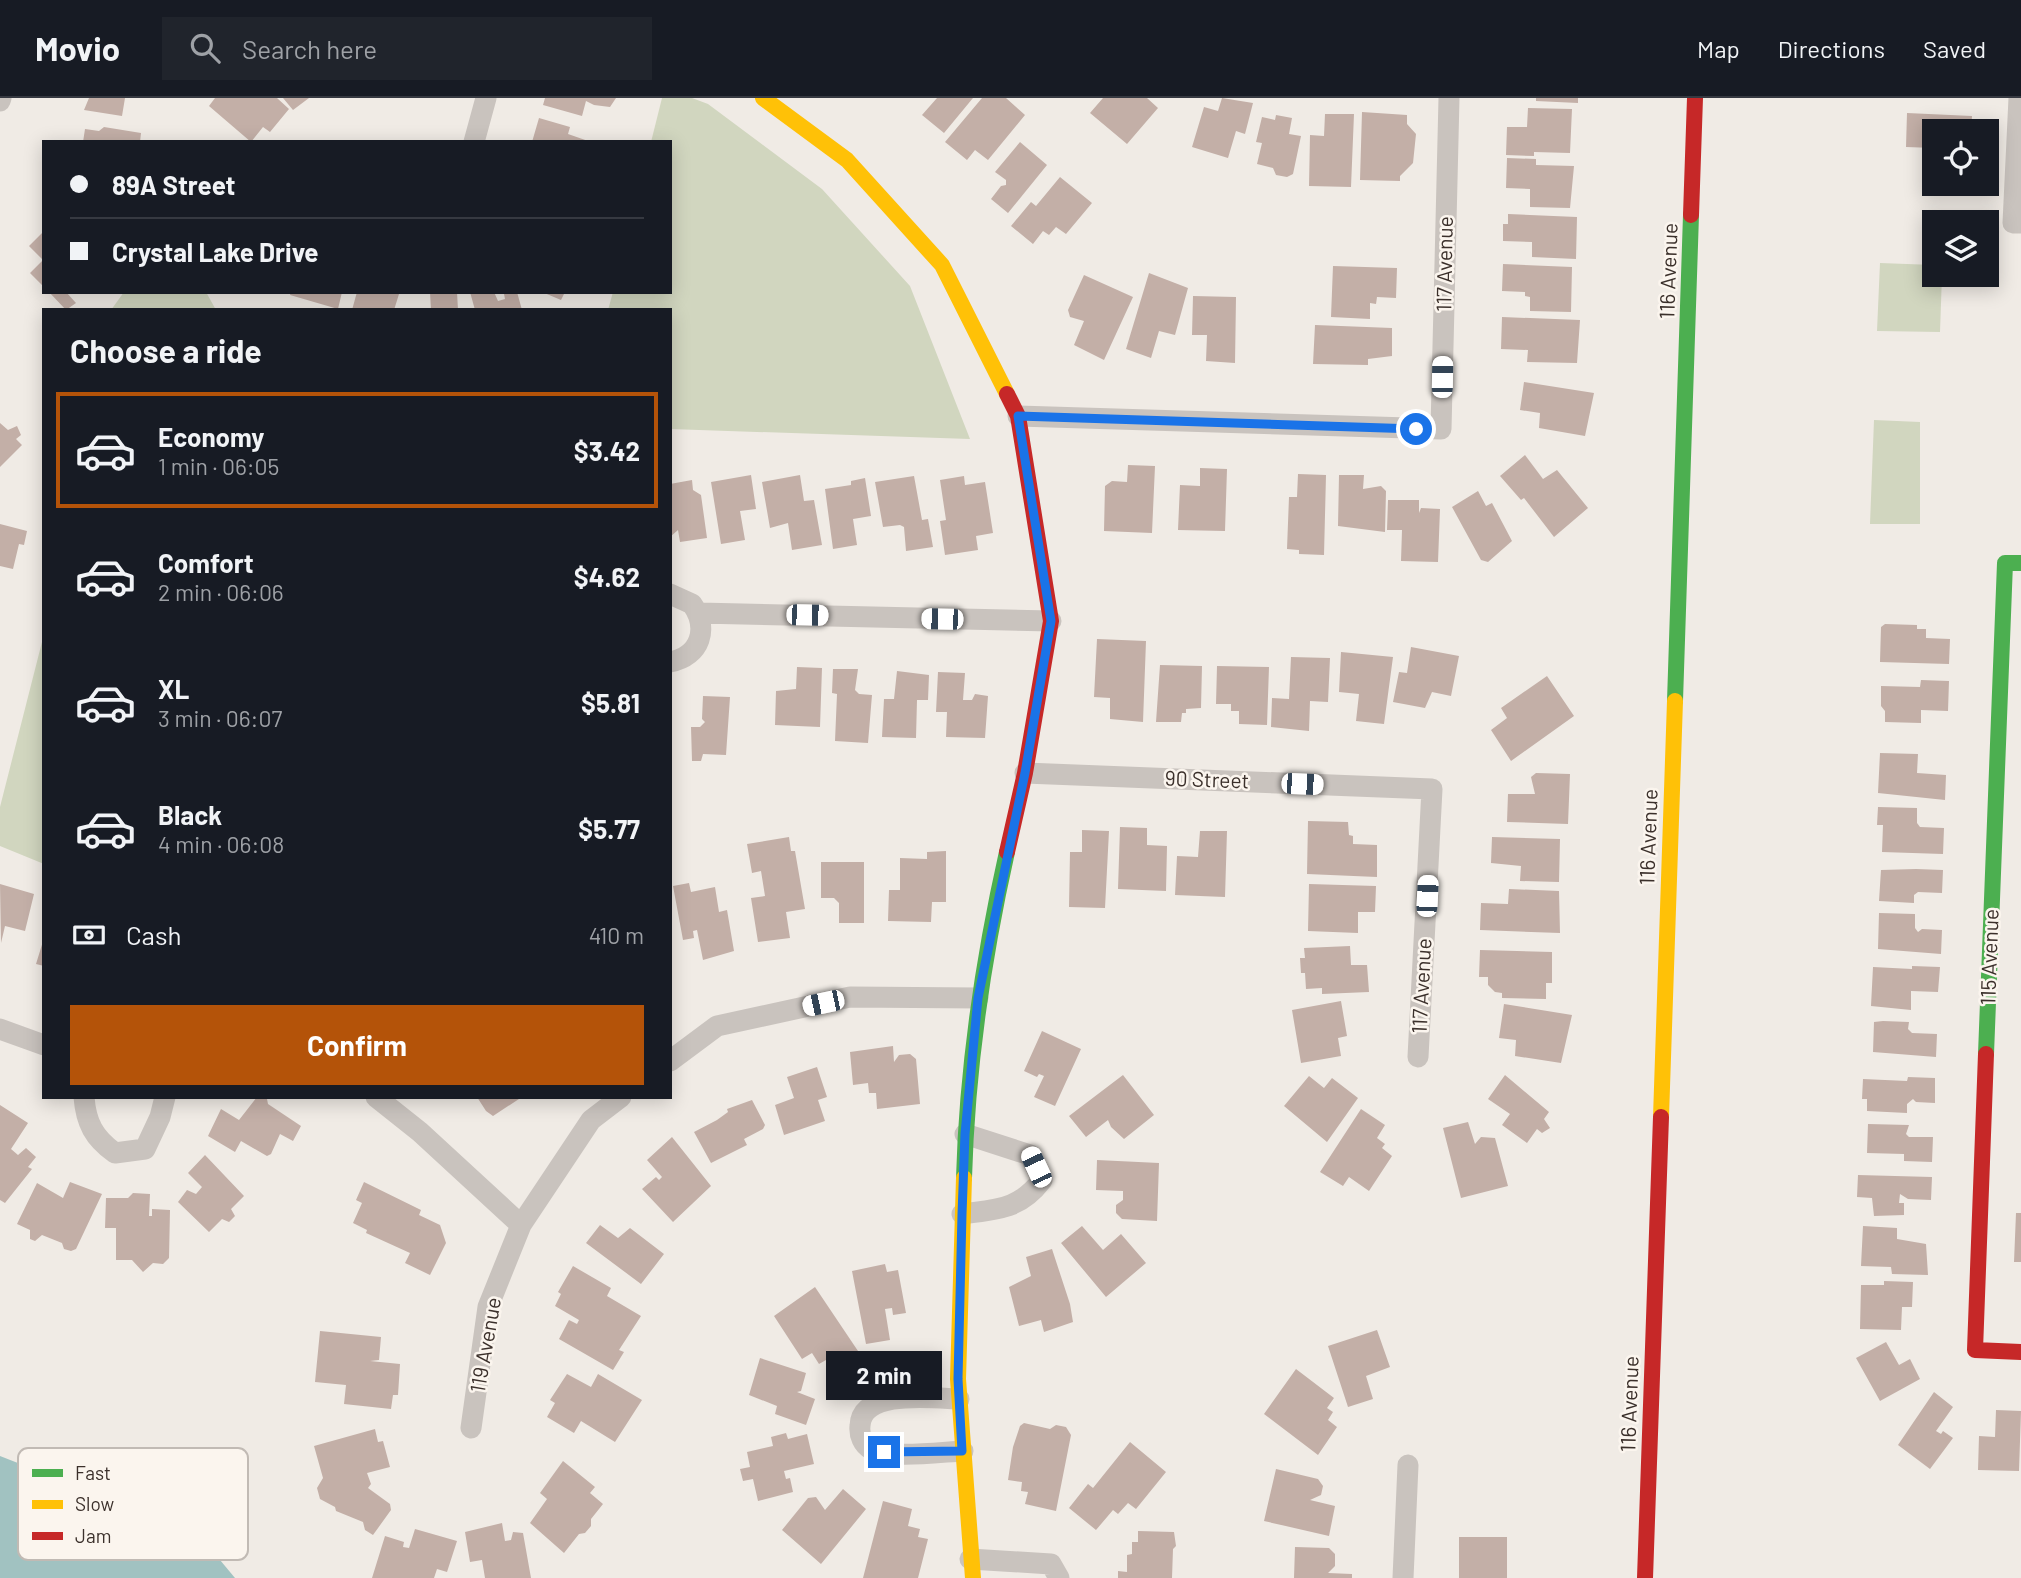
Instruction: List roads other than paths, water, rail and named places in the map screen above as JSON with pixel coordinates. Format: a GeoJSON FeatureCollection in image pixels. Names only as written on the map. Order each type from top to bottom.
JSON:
{"type":"FeatureCollection","features":[{"type":"Feature","properties":{"kind":"street"},"geometry":{"type":"LineString","coordinates":[[475,140],[486,98]]}},
{"type":"Feature","properties":{"kind":"street"},"geometry":{"type":"LineString","coordinates":[[763,98],[847,160],[942,265],[1018,416],[1051,621],[1025,773],[978,998],[965,1134],[959,1399],[971,1568],[1051,1564],[1059,1578]]}},
{"type":"Feature","properties":{"kind":"street","name":"117 Avenue"},"geometry":{"type":"LineString","coordinates":[[1018,416],[1441,429],[1449,98]]}},
{"type":"Feature","properties":{"kind":"street","name":"116 Avenue"},"geometry":{"type":"LineString","coordinates":[[1645,1578],[1695,98]]}},
{"type":"Feature","properties":{"kind":"street"},"geometry":{"type":"LineString","coordinates":[[2017,223],[2019,98]]}},
{"type":"Feature","properties":{"kind":"street","name":"115 Avenue"},"geometry":{"type":"LineString","coordinates":[[2013,563],[1975,1350],[2021,1352]]}},
{"type":"Feature","properties":{"kind":"street"},"geometry":{"type":"LineString","coordinates":[[672,594],[684,597],[699,613],[702,635],[698,646],[690,655],[672,661]]}},
{"type":"Feature","properties":{"kind":"street"},"geometry":{"type":"LineString","coordinates":[[699,613],[1051,621]]}},
{"type":"Feature","properties":{"kind":"street","name":"90 Street"},"geometry":{"type":"LineString","coordinates":[[1025,773],[1432,789]]}},
{"type":"Feature","properties":{"kind":"street","name":"117 Avenue"},"geometry":{"type":"LineString","coordinates":[[1418,1057],[1432,789]]}},
{"type":"Feature","properties":{"kind":"street"},"geometry":{"type":"LineString","coordinates":[[672,1060],[717,1026],[850,997],[978,998]]}},
{"type":"Feature","properties":{"kind":"street"},"geometry":{"type":"LineString","coordinates":[[0,1028],[42,1044]]}},
{"type":"Feature","properties":{"kind":"street"},"geometry":{"type":"LineString","coordinates":[[84,1099],[86,1119],[99,1141],[115,1153],[145,1149],[160,1117],[164,1099]]}},
{"type":"Feature","properties":{"kind":"street"},"geometry":{"type":"LineString","coordinates":[[379,1099],[420,1132],[521,1225]]}},
{"type":"Feature","properties":{"kind":"street","name":"119 Avenue"},"geometry":{"type":"LineString","coordinates":[[471,1428],[488,1307],[521,1225],[591,1120],[618,1099]]}},
{"type":"Feature","properties":{"kind":"street"},"geometry":{"type":"LineString","coordinates":[[962,1214],[1008,1207],[1028,1197],[1042,1180],[1030,1155],[965,1134]]}},
{"type":"Feature","properties":{"kind":"street"},"geometry":{"type":"LineString","coordinates":[[959,1399],[879,1400],[864,1412],[860,1425],[862,1440],[870,1449],[884,1452],[962,1451]]}},
{"type":"Feature","properties":{"kind":"street"},"geometry":{"type":"LineString","coordinates":[[1403,1578],[1408,1465]]}},
{"type":"Feature","properties":{"kind":"water"},"geometry":{"type":"Polygon","coordinates":[[[0,1456],[18,1463],[18,1560],[220,1560],[235,1578],[0,1578],[0,1456]]]}}]}
